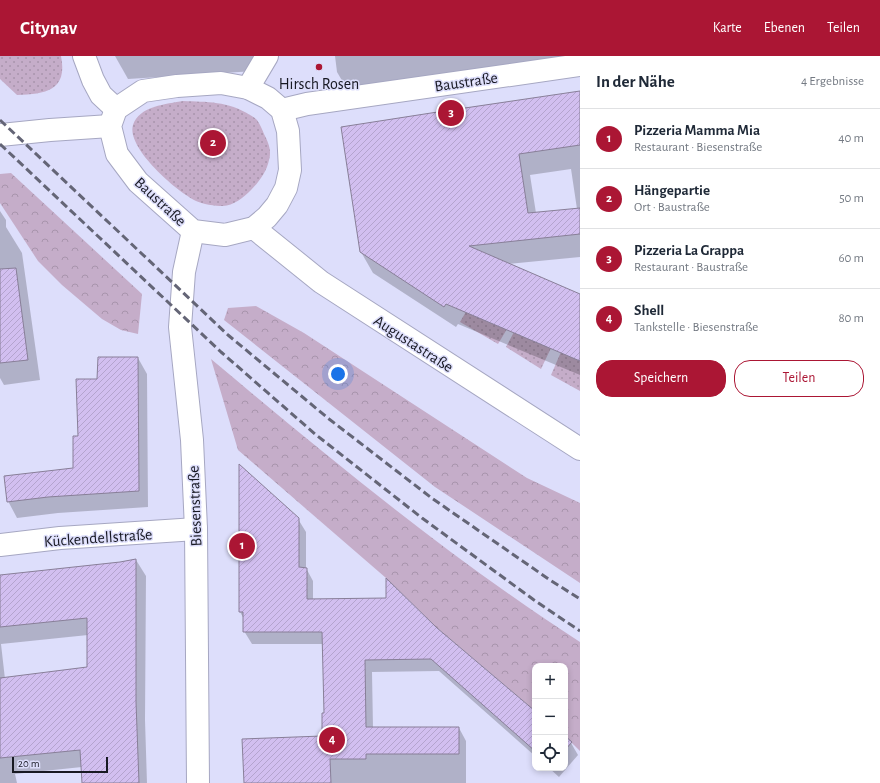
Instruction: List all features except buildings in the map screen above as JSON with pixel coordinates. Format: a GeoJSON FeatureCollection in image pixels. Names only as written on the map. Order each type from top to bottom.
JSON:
{"type":"FeatureCollection","features":[{"type":"Feature","properties":{"kind":"street"},"geometry":{"type":"LineString","coordinates":[[84,56],[93,80],[113,117]]}},
{"type":"Feature","properties":{"kind":"street"},"geometry":{"type":"LineString","coordinates":[[248,88],[267,56]]}},
{"type":"Feature","properties":{"kind":"street","name":"Baustraße"},"geometry":{"type":"LineString","coordinates":[[113,117],[117,154],[138,182],[193,231],[226,235],[254,228],[267,217],[277,205],[286,188],[290,170],[288,131],[282,110],[307,104],[580,64]]}},
{"type":"Feature","properties":{"kind":"street"},"geometry":{"type":"LineString","coordinates":[[0,135],[113,117],[143,91],[177,86],[222,83],[248,88],[268,98],[282,110]]}},
{"type":"Feature","properties":{"kind":"street","name":"Augustastraße"},"geometry":{"type":"LineString","coordinates":[[254,228],[321,282],[580,449]]}},
{"type":"Feature","properties":{"kind":"street","name":"Biesenstraße"},"geometry":{"type":"LineString","coordinates":[[193,231],[184,272],[180,327],[192,440],[196,529],[198,783]]}},
{"type":"Feature","properties":{"kind":"street","name":"Kückendellstraße"},"geometry":{"type":"LineString","coordinates":[[0,545],[60,538],[196,529]]}},
{"type":"Feature","properties":{"kind":"green space"},"geometry":{"type":"Polygon","coordinates":[[[0,56],[61,56],[61,77],[58,83],[45,91],[17,95],[0,79],[0,56]]]}},
{"type":"Feature","properties":{"kind":"green space"},"geometry":{"type":"Polygon","coordinates":[[[183,101],[217,103],[234,107],[253,116],[260,125],[270,149],[268,164],[254,187],[238,201],[227,206],[213,205],[199,202],[188,196],[177,189],[155,168],[137,145],[133,134],[133,125],[141,114],[154,107],[183,101]]]}},
{"type":"Feature","properties":{"kind":"green space"},"geometry":{"type":"Polygon","coordinates":[[[11,173],[142,294],[138,334],[121,330],[102,319],[62,285],[38,261],[0,203],[0,174],[11,173]]]}},
{"type":"Feature","properties":{"kind":"green space"},"geometry":{"type":"Polygon","coordinates":[[[256,306],[304,333],[527,478],[580,503],[580,583],[435,487],[224,320],[228,308],[256,306]]]}},
{"type":"Feature","properties":{"kind":"green space"},"geometry":{"type":"Polygon","coordinates":[[[467,310],[507,329],[498,344],[460,322],[467,310]]]}},
{"type":"Feature","properties":{"kind":"green space"},"geometry":{"type":"Polygon","coordinates":[[[514,332],[551,348],[541,369],[506,347],[514,332]]]}},
{"type":"Feature","properties":{"kind":"green space"},"geometry":{"type":"Polygon","coordinates":[[[561,352],[580,361],[580,391],[551,375],[561,352]]]}},
{"type":"Feature","properties":{"kind":"green space"},"geometry":{"type":"Polygon","coordinates":[[[211,359],[301,434],[437,542],[532,610],[580,642],[580,751],[568,739],[568,663],[532,663],[532,708],[437,628],[386,578],[238,450],[211,359]]]}},
{"type":"Feature","properties":{"kind":"railway"},"geometry":{"type":"LineString","coordinates":[[0,120],[228,335],[329,419],[433,499],[580,599]]}},
{"type":"Feature","properties":{"kind":"railway"},"geometry":{"type":"LineString","coordinates":[[0,144],[221,352],[315,434],[422,518],[534,600],[580,631]]}},
{"type":"Feature","properties":{"kind":"place","name":"Hirsch Rosen"},"geometry":{"type":"Point","coordinates":[319,67]}},
{"type":"Feature","properties":{"kind":"place","name":"Pizzeria La Grappa"},"geometry":{"type":"Point","coordinates":[451,113]}},
{"type":"Feature","properties":{"kind":"place","name":"Hängepartie"},"geometry":{"type":"Point","coordinates":[213,143]}},
{"type":"Feature","properties":{"kind":"place","name":"Pizzeria Mamma Mia"},"geometry":{"type":"Point","coordinates":[242,546]}},
{"type":"Feature","properties":{"kind":"place","name":"Shell"},"geometry":{"type":"Point","coordinates":[332,740]}}]}
